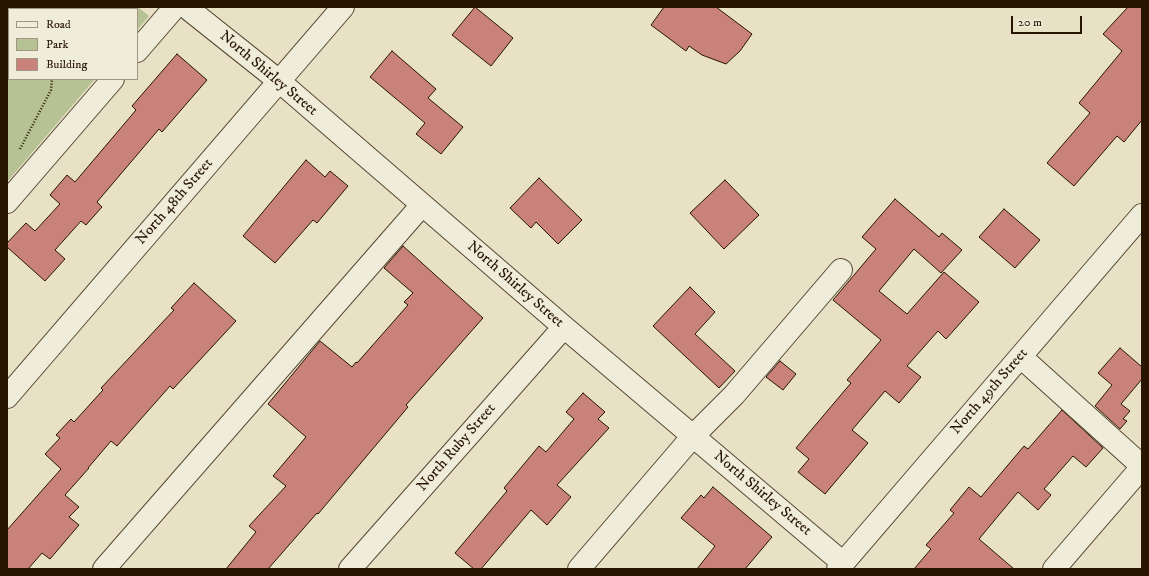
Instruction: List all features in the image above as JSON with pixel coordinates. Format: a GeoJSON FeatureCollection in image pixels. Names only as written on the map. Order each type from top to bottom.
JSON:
{"type":"FeatureCollection","features":[{"type":"Feature","properties":{"kind":"street"},"geometry":{"type":"LineString","coordinates":[[138,50],[175,7]]}},
{"type":"Feature","properties":{"kind":"street","name":"North Shirley Street"},"geometry":{"type":"LineString","coordinates":[[186,7],[279,81],[564,327],[693,436],[840,566]]}},
{"type":"Feature","properties":{"kind":"street","name":"North 48th Street"},"geometry":{"type":"LineString","coordinates":[[7,397],[343,7]]}},
{"type":"Feature","properties":{"kind":"street"},"geometry":{"type":"LineString","coordinates":[[7,202],[112,80]]}},
{"type":"Feature","properties":{"kind":"street"},"geometry":{"type":"LineString","coordinates":[[104,569],[422,205]]}},
{"type":"Feature","properties":{"kind":"street","name":"North 49th Street"},"geometry":{"type":"LineString","coordinates":[[840,566],[1142,215]]}},
{"type":"Feature","properties":{"kind":"street"},"geometry":{"type":"LineString","coordinates":[[579,569],[693,436],[734,395],[841,270]]}},
{"type":"Feature","properties":{"kind":"street","name":"North Ruby Street"},"geometry":{"type":"LineString","coordinates":[[350,569],[564,327]]}},
{"type":"Feature","properties":{"kind":"street"},"geometry":{"type":"LineString","coordinates":[[1021,356],[1142,466],[1054,569]]}},
{"type":"Feature","properties":{"kind":"path"},"geometry":{"type":"LineString","coordinates":[[20,150],[50,90],[52,80]]}},
{"type":"Feature","properties":{"kind":"green space"},"geometry":{"type":"Polygon","coordinates":[[[7,7],[138,7],[149,16],[138,29],[138,8],[8,8],[8,80],[94,80],[7,182],[7,7]]]}},
{"type":"Feature","properties":{"kind":"building"},"geometry":{"type":"Polygon","coordinates":[[[475,7],[513,38],[491,66],[452,35],[475,7]]]}},
{"type":"Feature","properties":{"kind":"building"},"geometry":{"type":"Polygon","coordinates":[[[664,7],[716,7],[752,34],[740,51],[726,64],[702,55],[689,46],[686,51],[651,25],[664,7]]]}},
{"type":"Feature","properties":{"kind":"building"},"geometry":{"type":"Polygon","coordinates":[[[1128,7],[1142,7],[1142,120],[1124,142],[1117,136],[1074,186],[1047,163],[1090,113],[1079,103],[1122,51],[1103,34],[1128,7]]]}},
{"type":"Feature","properties":{"kind":"building"},"geometry":{"type":"Polygon","coordinates":[[[392,51],[436,89],[428,98],[463,127],[441,154],[416,134],[425,123],[370,77],[392,51]]]}},
{"type":"Feature","properties":{"kind":"building"},"geometry":{"type":"Polygon","coordinates":[[[177,54],[207,80],[162,132],[159,129],[97,202],[102,207],[86,225],[81,221],[55,250],[65,259],[45,281],[7,247],[7,243],[26,223],[35,231],[60,204],[50,195],[67,175],[75,182],[136,110],[132,106],[177,54]]]}},
{"type":"Feature","properties":{"kind":"building"},"geometry":{"type":"Polygon","coordinates":[[[306,160],[325,177],[330,171],[348,186],[317,223],[313,220],[275,263],[243,236],[306,160]]]}},
{"type":"Feature","properties":{"kind":"building"},"geometry":{"type":"Polygon","coordinates":[[[539,178],[582,220],[558,244],[536,222],[531,228],[510,208],[539,178]]]}},
{"type":"Feature","properties":{"kind":"building"},"geometry":{"type":"Polygon","coordinates":[[[725,180],[759,215],[724,249],[690,213],[725,180]]]}},
{"type":"Feature","properties":{"kind":"building"},"geometry":{"type":"Polygon","coordinates":[[[895,199],[939,237],[942,233],[962,250],[941,273],[914,249],[879,291],[907,314],[944,272],[979,302],[946,339],[938,331],[907,366],[921,377],[899,403],[885,391],[852,430],[868,443],[825,494],[798,472],[809,459],[796,448],[851,383],[847,380],[881,340],[833,300],[876,249],[862,237],[895,199]]]}},
{"type":"Feature","properties":{"kind":"building"},"geometry":{"type":"Polygon","coordinates":[[[1004,209],[1040,240],[1015,268],[979,237],[1004,209]]]}},
{"type":"Feature","properties":{"kind":"building"},"geometry":{"type":"Polygon","coordinates":[[[403,246],[483,318],[406,405],[408,407],[318,514],[317,513],[268,569],[226,569],[256,532],[249,526],[286,486],[273,476],[306,437],[268,404],[320,341],[352,367],[408,305],[404,302],[413,293],[384,268],[403,246]]]}},
{"type":"Feature","properties":{"kind":"building"},"geometry":{"type":"Polygon","coordinates":[[[194,283],[236,321],[173,389],[170,386],[117,446],[111,441],[65,495],[79,507],[69,517],[79,525],[50,559],[42,553],[28,569],[7,569],[7,530],[61,469],[45,454],[60,438],[56,435],[71,419],[74,422],[103,390],[101,388],[174,310],[171,308],[194,283]]]}},
{"type":"Feature","properties":{"kind":"building"},"geometry":{"type":"Polygon","coordinates":[[[690,287],[715,312],[695,334],[735,371],[719,388],[653,326],[690,287]]]}},
{"type":"Feature","properties":{"kind":"building"},"geometry":{"type":"Polygon","coordinates":[[[1120,348],[1142,367],[1142,379],[1121,404],[1130,411],[1123,419],[1127,421],[1120,429],[1095,406],[1112,385],[1098,373],[1120,348]]]}},
{"type":"Feature","properties":{"kind":"building"},"geometry":{"type":"Polygon","coordinates":[[[780,361],[796,374],[783,390],[766,377],[780,361]]]}},
{"type":"Feature","properties":{"kind":"building"},"geometry":{"type":"Polygon","coordinates":[[[583,393],[605,412],[598,419],[609,428],[557,485],[571,497],[547,525],[531,510],[481,569],[474,569],[455,553],[507,491],[504,488],[539,446],[546,452],[574,419],[566,412],[583,393]]]}},
{"type":"Feature","properties":{"kind":"building"},"geometry":{"type":"Polygon","coordinates":[[[1062,410],[1103,448],[1086,467],[1073,456],[1044,489],[1051,495],[1038,510],[1018,492],[979,539],[1014,569],[914,569],[931,549],[926,545],[954,513],[950,510],[969,487],[981,497],[1024,446],[1028,449],[1062,410]]]}},
{"type":"Feature","properties":{"kind":"building"},"geometry":{"type":"Polygon","coordinates":[[[713,487],[772,537],[745,569],[697,569],[715,546],[681,518],[701,495],[704,498],[713,487]]]}}]}
